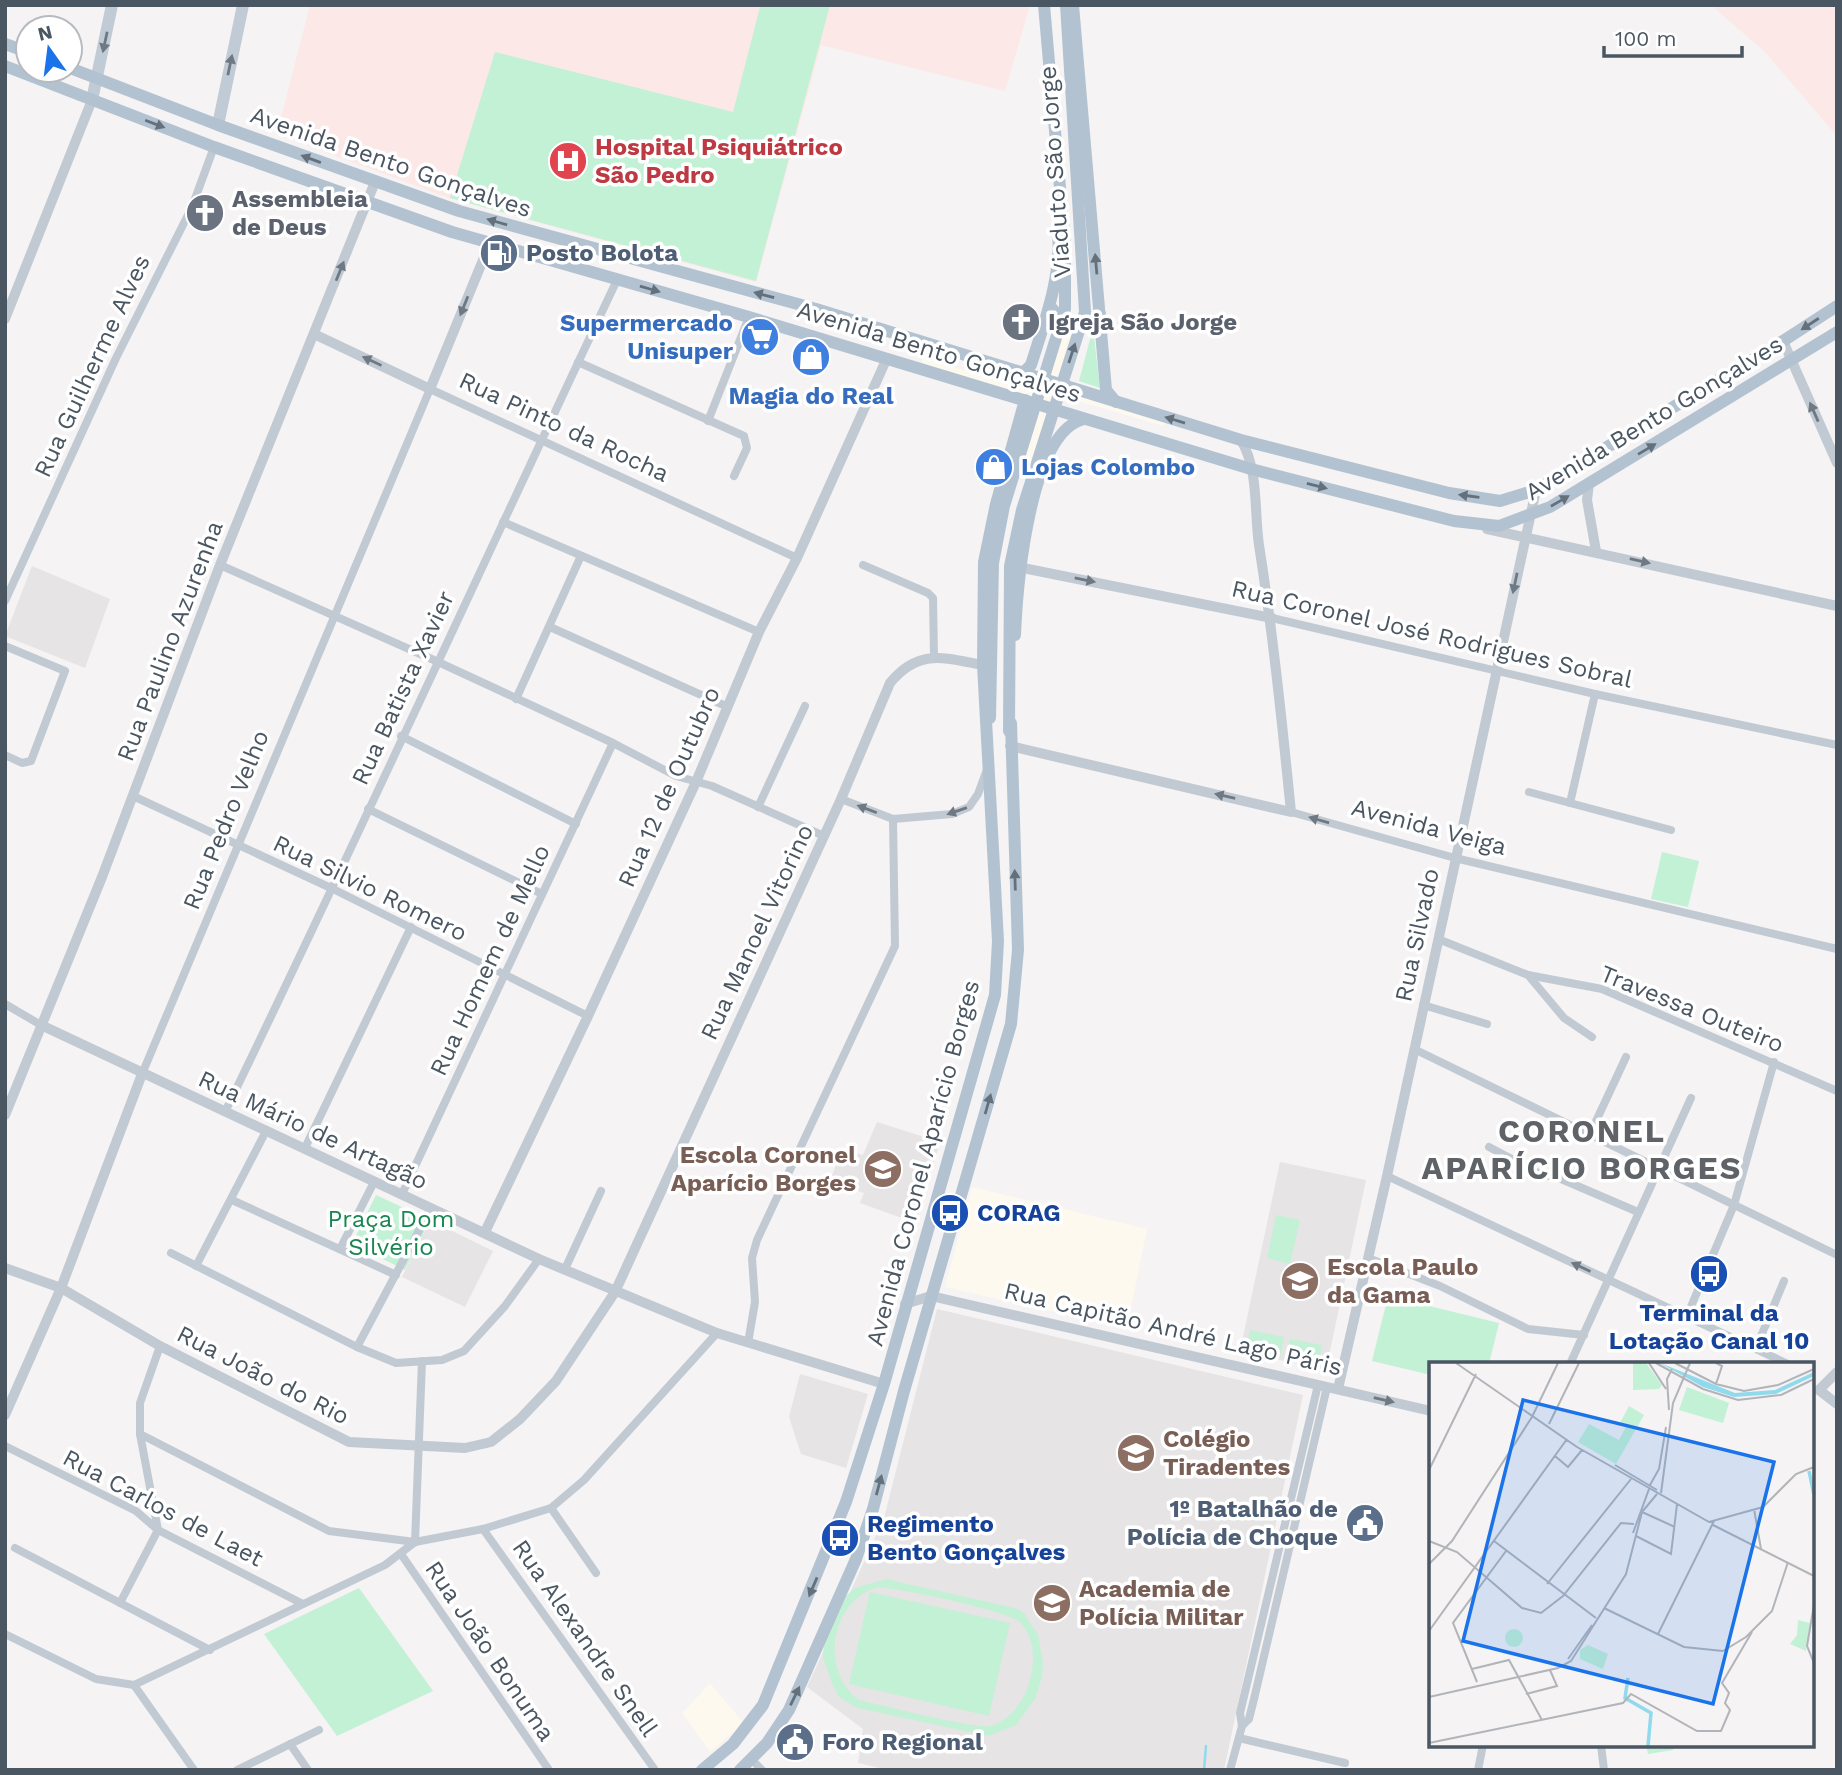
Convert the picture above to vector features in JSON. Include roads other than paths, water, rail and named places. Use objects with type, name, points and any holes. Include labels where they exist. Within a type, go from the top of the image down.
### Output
[{"type":"main road","points":[[92,100],[112,5]]},
{"type":"main road","points":[[218,125],[243,5]]},
{"type":"main road","points":[[1024,372],[1031,365],[1050,306],[1059,245],[1038,5]]},
{"type":"main road","name":"Viaduto São Jorge","points":[[989,735],[993,563],[1004,506],[1065,309],[1065,245],[1044,5]]},
{"type":"main road","name":"Viaduto São Jorge","points":[[1010,746],[1010,566],[1022,510],[1085,312],[1066,5]]},
{"type":"main road","points":[[1073,5],[1106,390],[1116,402]]},
{"type":"main road","name":"Avenida Bento Gonçalves","points":[[5,66],[214,147],[490,243],[750,317],[1251,468],[1454,521],[1499,526],[1530,517],[1589,484],[1837,332]]},
{"type":"main road","name":"Avenida Bento Gonçalves","points":[[84,74],[459,211],[816,309],[1241,440],[1448,494],[1500,501],[1536,490],[1837,306]]},
{"type":"main road","points":[[1050,306],[1063,320],[1079,324],[1100,314]]},
{"type":"main road","name":"Avenida Coronel Aparício Borges","points":[[702,1770],[733,1744],[763,1705],[846,1502],[884,1384],[995,995],[998,941],[989,735],[983,665],[985,562],[1007,461],[1026,400]]},
{"type":"main road","name":"Avenida Coronel Aparício Borges","points":[[740,1770],[752,1760],[789,1710],[856,1559],[873,1509],[1011,1024],[1017,989],[1018,950],[1010,746],[1018,567],[1029,510],[1043,472],[1062,433],[1072,422],[1087,418]]},
{"type":"main road","points":[[1007,461],[1031,458],[1043,472]]},
{"type":"street","points":[[5,319],[92,100]]},
{"type":"street","name":"Rua Guilherme Alves","points":[[5,601],[116,358],[192,207],[214,147]]},
{"type":"street","name":"Rua Paulino Azurenha","points":[[5,1115],[133,796],[220,565],[375,182]]},
{"type":"street","name":"Rua Pedro Velho","points":[[5,1415],[61,1288],[142,1074],[490,243]]},
{"type":"street","name":"Rua Batista Xavier","points":[[225,1112],[333,889],[436,661],[617,280]]},
{"type":"street","points":[[708,421],[750,317]]},
{"type":"street","name":"Rua Pinto da Rocha","points":[[314,334],[797,558]]},
{"type":"street","points":[[1783,341],[1837,463]]},
{"type":"street","name":"Rua 12 de Outubro","points":[[485,1232],[589,1016],[696,782],[760,632],[797,558],[887,358]]},
{"type":"street","points":[[578,362],[744,436],[747,442],[734,476]]},
{"type":"street","points":[[1241,440],[1250,456],[1272,618],[1291,812]]},
{"type":"street","points":[[1589,484],[1587,500],[1596,551]]},
{"type":"street","name":"Rua Silvado","points":[[1230,1770],[1242,1726],[1240,1713],[1249,1698],[1256,1673],[1293,1516],[1299,1489],[1300,1461],[1307,1436],[1328,1387],[1368,1258],[1536,490]]},
{"type":"street","points":[[1454,521],[1837,606]]},
{"type":"street","points":[[503,522],[580,558],[760,632]]},
{"type":"street","points":[[516,699],[580,558]]},
{"type":"street","points":[[220,565],[436,661],[613,743],[676,776],[824,836]]},
{"type":"street","points":[[863,565],[928,593],[933,598],[934,656],[983,665]]},
{"type":"street","name":"Rua Coronel José Rodrigues Sobral","points":[[1018,567],[1272,618],[1595,694],[1837,745]]},
{"type":"street","points":[[550,627],[728,707]]},
{"type":"street","points":[[5,646],[65,671],[31,761],[22,763],[5,755]]},
{"type":"street","name":"Rua Manoel Vitorino","points":[[615,1292],[841,799],[890,684],[900,671],[934,656]]},
{"type":"street","points":[[1570,803],[1595,694]]},
{"type":"street","points":[[758,807],[805,706]]},
{"type":"street","points":[[401,737],[576,824]]},
{"type":"street","name":"Rua Homem de Mello","points":[[402,1194],[613,743]]},
{"type":"street","name":"Avenida Veiga","points":[[1010,746],[1291,812],[1455,858],[1837,949]]},
{"type":"street","points":[[841,799],[893,819],[952,814],[969,807],[978,794],[990,760]]},
{"type":"street","points":[[1529,792],[1671,830]]},
{"type":"street","name":"Rua Silvio Romero","points":[[133,796],[333,889],[589,1016]]},
{"type":"street","points":[[368,809],[542,894]]},
{"type":"street","points":[[748,1343],[755,1302],[752,1258],[757,1241],[895,946],[893,819]]},
{"type":"street","points":[[305,1148],[411,927]]},
{"type":"street","name":"Travessa Outeiro","points":[[1438,939],[1528,975],[1602,989],[1837,1091]]},
{"type":"street","points":[[1528,975],[1564,1018],[1592,1037]]},
{"type":"street","name":"Rua Mário de Artagão","points":[[5,1004],[41,1025],[265,1133],[305,1148],[615,1292],[717,1333],[884,1384]]},
{"type":"street","points":[[1423,1005],[1487,1024]]},
{"type":"street","points":[[1414,1049],[1837,1255]]},
{"type":"street","points":[[1590,1134],[1626,1057]]},
{"type":"street","points":[[1687,1316],[1734,1205],[1774,1062]]},
{"type":"street","points":[[1571,1362],[1690,1098]]},
{"type":"street","points":[[197,1266],[265,1133]]},
{"type":"street","points":[[1489,1147],[1544,1175],[1554,1175],[1638,1212]]},
{"type":"street","points":[[1387,1176],[1609,1281],[1756,1346],[1784,1362]]},
{"type":"street","points":[[340,1249],[374,1182]]},
{"type":"street","points":[[565,1269],[601,1191]]},
{"type":"street","points":[[232,1200],[396,1275]]},
{"type":"street","points":[[357,1347],[431,1208]]},
{"type":"street","points":[[171,1253],[357,1347],[396,1363],[442,1360],[464,1351],[505,1306],[539,1259]]},
{"type":"street","points":[[1368,1258],[1440,1286],[1528,1329],[1584,1335]]},
{"type":"street","name":"Rua João do Rio","points":[[5,1268],[61,1288],[160,1346],[349,1442],[465,1448],[491,1442],[556,1381],[615,1292]]},
{"type":"street","points":[[1756,1346],[1784,1280]]},
{"type":"street","name":"Rua Capitão André Lago Páris","points":[[905,1304],[932,1296],[1429,1411]]},
{"type":"street","points":[[140,1434],[329,1531],[415,1542],[483,1528],[551,1508],[584,1480],[717,1333]]},
{"type":"street","points":[[120,1603],[158,1530],[140,1434],[140,1403],[160,1346]]},
{"type":"street","points":[[5,1634],[96,1679],[134,1685],[385,1565],[415,1542],[422,1361]]},
{"type":"street","points":[[1837,1372],[1814,1388],[1837,1404]]},
{"type":"street","name":"Rua Silvado","points":[[1299,1489],[1311,1463],[1317,1437],[1318,1408]]},
{"type":"street","points":[[1307,1436],[1317,1437]]},
{"type":"street","name":"Rua Carlos de Laet","points":[[5,1446],[136,1511],[158,1530],[301,1604]]},
{"type":"street","points":[[1300,1461],[1311,1463]]},
{"type":"street","points":[[551,1508],[596,1573]]},
{"type":"street","name":"Rua Alexandre Snell","points":[[483,1528],[655,1770]]},
{"type":"street","points":[[15,1548],[210,1650]]},
{"type":"street","name":"Rua João Bonuma","points":[[401,1554],[549,1770]]},
{"type":"street","points":[[134,1685],[194,1770]]},
{"type":"street","points":[[237,1770],[319,1730]]},
{"type":"street","points":[[1239,1738],[1345,1763]]},
{"type":"street","points":[[290,1744],[308,1770]]},
{"type":"street","points":[[1478,1770],[1483,1747]]},
{"type":"street","points":[[1601,1747],[1604,1770]]},
{"type":"street","points":[[752,1760],[762,1770]]},
{"type":"waterway","points":[[1204,1770],[1206,1746]]},
{"type":"place","name":"Hospital Psiquiátrico São Pedro","points":[[568,161]]},
{"type":"place","name":"Assembleia de Deus","points":[[205,213]]},
{"type":"place","name":"Posto Bolota","points":[[499,253]]},
{"type":"place","name":"Igreja São Jorge","points":[[1021,322]]},
{"type":"place","name":"Supermercado Unisuper","points":[[760,337]]},
{"type":"place","name":"Magia do Real","points":[[811,357]]},
{"type":"place","name":"Lojas Colombo","points":[[994,467]]},
{"type":"place","name":"Escola Coronel Aparício Borges","points":[[883,1169]]},
{"type":"place","name":"CORAG","points":[[950,1213]]},
{"type":"place","name":"Terminal da Lotação Canal 10","points":[[1709,1274]]},
{"type":"place","name":"Escola Paulo da Gama","points":[[1300,1281]]},
{"type":"place","name":"Colégio Tiradentes","points":[[1136,1453]]},
{"type":"place","name":"1º Batalhão de Polícia de Choque","points":[[1365,1523]]},
{"type":"place","name":"Regimento Bento Gonçalves","points":[[840,1538]]},
{"type":"place","name":"Academia de Polícia Militar","points":[[1052,1603]]},
{"type":"place","name":"Foro Regional","points":[[795,1742]]},
{"type":"district","name":"CORONEL APARÍCIO BORGES","points":[[1582,1150]]},
{"type":"park label","name":"Praça Dom Silvério","points":[[391,1233]]}]
